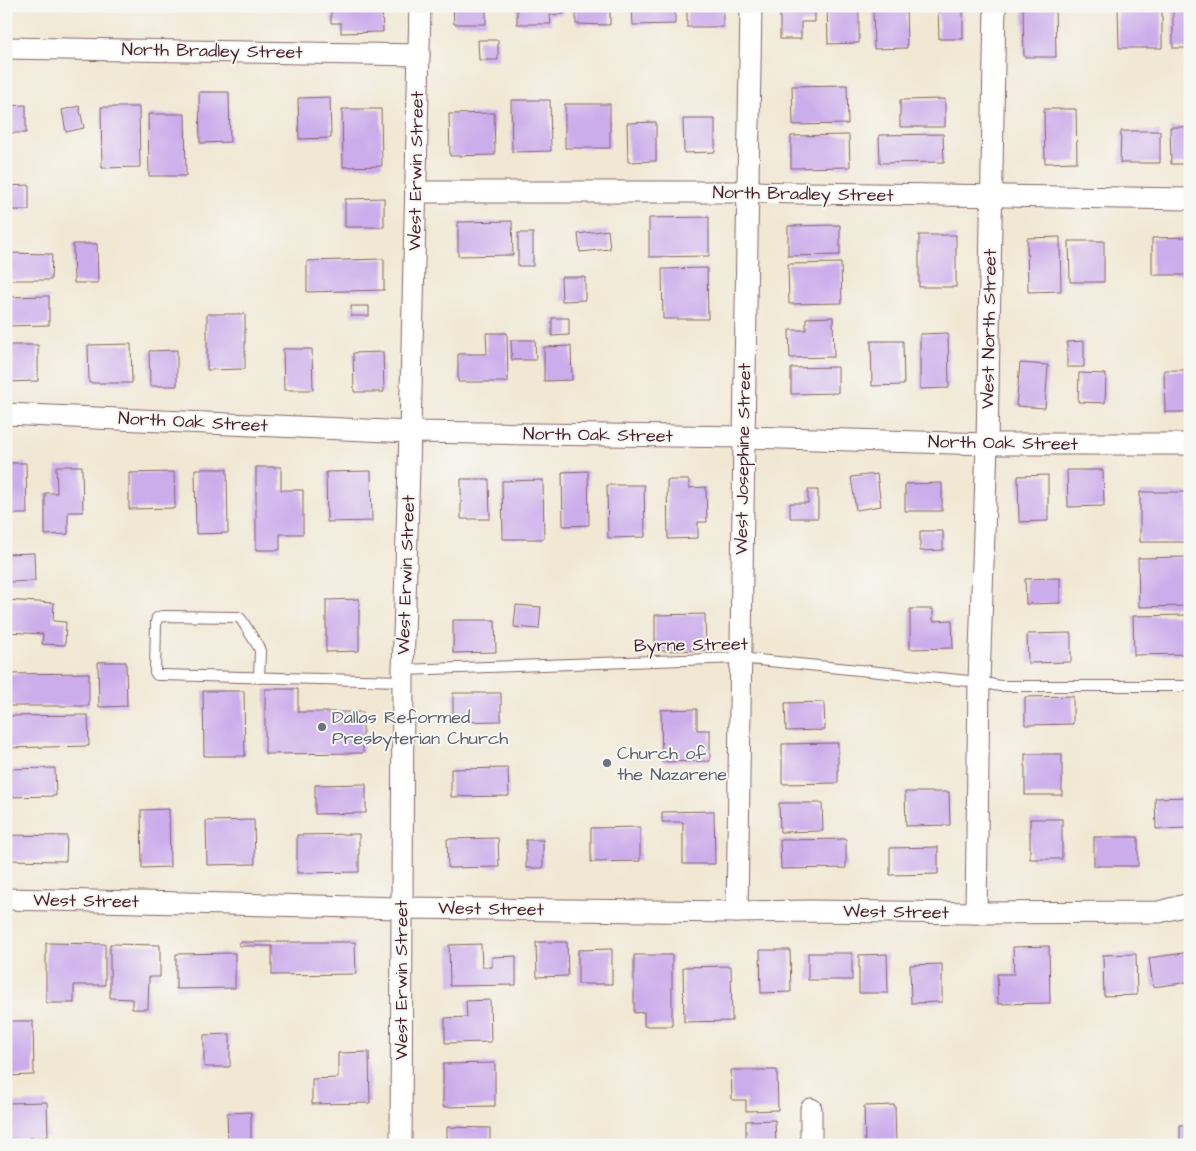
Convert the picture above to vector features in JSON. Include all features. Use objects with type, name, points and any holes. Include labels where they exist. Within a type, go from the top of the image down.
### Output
[{"type":"street","name":"West Erwin Street","points":[[401,1145],[403,676],[420,6]]},
{"type":"street","name":"West Josephine Street","points":[[737,912],[739,658],[751,6]]},
{"type":"street","name":"West North Street","points":[[979,682],[987,444],[994,6]]},
{"type":"street","name":"North Bradley Street","points":[[6,48],[419,54]]},
{"type":"street","name":"North Bradley Street","points":[[416,192],[748,192],[1190,199]]},
{"type":"street","name":"North Oak Street","points":[[6,414],[410,432],[744,437],[987,444],[1190,444]]},
{"type":"street","points":[[976,913],[979,682]]},
{"type":"street","name":"West Street","points":[[6,899],[401,908],[737,912],[1159,912],[1190,904]]},
{"type":"street","points":[[811,1145],[812,1110]]},
{"type":"lane","name":"Byrne Street","points":[[259,678],[260,651],[242,619],[238,617],[162,616],[158,618],[156,622],[155,672],[157,675],[259,678],[403,676],[739,658],[979,682]]},
{"type":"lane","points":[[979,682],[1000,686],[1190,686]]},
{"type":"building","points":[[331,6],[382,6],[383,32],[341,33],[341,23],[331,23]]},
{"type":"building","points":[[453,6],[486,6],[486,24],[454,24]]},
{"type":"building","points":[[517,6],[564,6],[564,14],[550,15],[551,24],[517,24]]},
{"type":"building","points":[[576,6],[610,6],[610,25],[576,24]]},
{"type":"building","points":[[632,6],[675,6],[675,24],[633,25]]},
{"type":"building","points":[[687,6],[723,6],[723,27],[687,27]]},
{"type":"building","points":[[780,6],[815,6],[815,22],[801,22],[801,39],[780,39]]},
{"type":"building","points":[[827,6],[859,6],[859,43],[828,44]]},
{"type":"building","points":[[873,6],[906,6],[907,48],[874,49]]},
{"type":"building","points":[[938,6],[963,6],[963,39],[939,39]]},
{"type":"building","points":[[1023,6],[1055,6],[1056,57],[1024,57]]},
{"type":"building","points":[[1118,6],[1162,6],[1162,48],[1119,48]]},
{"type":"building","points":[[1173,6],[1190,6],[1190,48],[1173,48]]},
{"type":"building","points":[[478,40],[498,40],[498,60],[479,60]]},
{"type":"building","points":[[847,85],[848,124],[793,125],[792,86]]},
{"type":"building","points":[[199,92],[229,92],[230,142],[200,143]]},
{"type":"building","points":[[330,97],[331,138],[299,139],[298,98]]},
{"type":"building","points":[[945,99],[945,127],[900,127],[900,100]]},
{"type":"building","points":[[511,100],[550,100],[551,151],[512,152]]},
{"type":"building","points":[[565,104],[610,104],[610,148],[565,148]]},
{"type":"building","points":[[26,105],[26,133],[6,133],[6,106]]},
{"type":"building","points":[[79,106],[84,128],[66,132],[62,110]]},
{"type":"building","points":[[101,107],[139,107],[140,167],[102,168]]},
{"type":"building","points":[[342,109],[381,109],[382,166],[343,167]]},
{"type":"building","points":[[1044,109],[1076,109],[1077,162],[1045,163]]},
{"type":"building","points":[[494,113],[495,155],[450,156],[449,114]]},
{"type":"building","points":[[148,114],[185,114],[186,176],[149,176]]},
{"type":"building","points":[[683,119],[715,119],[715,152],[684,153]]},
{"type":"building","points":[[656,122],[656,161],[628,162],[627,123]]},
{"type":"building","points":[[1170,127],[1190,127],[1190,164],[1171,164]]},
{"type":"building","points":[[1121,131],[1160,131],[1160,163],[1120,163]]},
{"type":"building","points":[[943,134],[944,162],[880,163],[879,135]]},
{"type":"building","points":[[849,135],[850,167],[791,168],[791,136]]},
{"type":"building","points":[[29,185],[29,210],[6,210],[6,186]]},
{"type":"building","points":[[384,198],[384,227],[345,227],[345,199]]},
{"type":"building","points":[[709,217],[709,256],[649,257],[649,218]]},
{"type":"building","points":[[512,221],[513,255],[458,256],[458,222]]},
{"type":"building","points":[[840,225],[840,255],[788,256],[788,226]]},
{"type":"building","points":[[608,230],[610,249],[580,252],[578,234]]},
{"type":"building","points":[[518,233],[533,233],[533,266],[518,266]]},
{"type":"building","points":[[919,235],[956,235],[956,287],[919,287]]},
{"type":"building","points":[[1060,237],[1061,291],[1028,292],[1027,238]]},
{"type":"building","points":[[1190,237],[1190,275],[1152,275],[1152,238]]},
{"type":"building","points":[[1069,241],[1104,241],[1104,282],[1070,282]]},
{"type":"building","points":[[73,244],[97,244],[98,283],[74,283]]},
{"type":"building","points":[[6,253],[52,254],[51,280],[6,280]]},
{"type":"building","points":[[384,259],[384,290],[307,292],[307,261]]},
{"type":"building","points":[[841,263],[842,303],[789,304],[788,264]]},
{"type":"building","points":[[707,268],[708,319],[663,319],[662,269]]},
{"type":"building","points":[[561,277],[585,277],[585,300],[562,301]]},
{"type":"building","points":[[49,296],[49,325],[6,326],[6,297]]},
{"type":"building","points":[[351,306],[369,306],[369,316],[351,316]]},
{"type":"building","points":[[207,314],[245,314],[245,369],[207,370]]},
{"type":"building","points":[[833,317],[834,357],[790,358],[789,330],[806,330],[806,318]]},
{"type":"building","points":[[552,318],[569,318],[569,335],[552,336]]},
{"type":"building","points":[[486,333],[507,333],[508,382],[458,382],[458,354],[487,354]]},
{"type":"building","points":[[948,333],[949,388],[920,389],[920,334]]},
{"type":"building","points":[[511,340],[535,340],[536,360],[512,360]]},
{"type":"building","points":[[871,341],[903,341],[904,385],[872,386]]},
{"type":"building","points":[[1084,341],[1084,367],[1067,367],[1067,342]]},
{"type":"building","points":[[131,344],[132,383],[89,383],[88,345]]},
{"type":"building","points":[[6,345],[38,345],[38,381],[6,382]]},
{"type":"building","points":[[571,346],[572,380],[544,381],[544,347]]},
{"type":"building","points":[[283,349],[312,349],[313,390],[284,390]]},
{"type":"building","points":[[177,350],[177,386],[150,386],[149,351]]},
{"type":"building","points":[[383,352],[384,392],[354,392],[353,353]]},
{"type":"building","points":[[1020,363],[1048,365],[1045,408],[1016,406]]},
{"type":"building","points":[[838,367],[838,393],[791,394],[791,368]]},
{"type":"building","points":[[1164,370],[1190,370],[1190,412],[1165,412]]},
{"type":"building","points":[[1079,373],[1106,374],[1105,403],[1078,402]]},
{"type":"building","points":[[6,463],[26,463],[27,514],[6,514]]},
{"type":"building","points":[[56,466],[82,466],[83,512],[68,512],[68,534],[45,535],[45,493],[57,493]]},
{"type":"building","points":[[256,467],[281,467],[281,490],[303,490],[303,534],[280,534],[280,550],[256,550]]},
{"type":"building","points":[[195,469],[227,469],[228,533],[196,534]]},
{"type":"building","points":[[1067,470],[1103,470],[1104,506],[1068,507]]},
{"type":"building","points":[[371,471],[372,521],[327,522],[326,472]]},
{"type":"building","points":[[588,471],[589,525],[563,526],[562,472]]},
{"type":"building","points":[[174,472],[175,508],[129,509],[129,473]]},
{"type":"building","points":[[877,474],[881,506],[856,510],[851,477]]},
{"type":"building","points":[[1048,475],[1048,521],[1019,522],[1018,476]]},
{"type":"building","points":[[461,479],[489,479],[490,519],[461,519]]},
{"type":"building","points":[[543,480],[544,539],[503,539],[502,481]]},
{"type":"building","points":[[667,480],[689,480],[689,488],[706,487],[707,522],[698,522],[698,538],[668,539]]},
{"type":"building","points":[[942,483],[942,511],[905,511],[905,484]]},
{"type":"building","points":[[607,485],[644,485],[645,537],[608,538]]},
{"type":"building","points":[[808,490],[818,490],[818,518],[790,518],[790,503],[808,503]]},
{"type":"building","points":[[1140,492],[1188,492],[1188,542],[1140,542]]},
{"type":"building","points":[[920,531],[943,531],[943,550],[920,551]]},
{"type":"building","points":[[34,553],[35,581],[6,582],[6,554]]},
{"type":"building","points":[[1186,557],[1187,606],[1139,607],[1138,558]]},
{"type":"building","points":[[1060,578],[1060,603],[1026,604],[1025,579]]},
{"type":"building","points":[[359,599],[359,651],[326,652],[326,600]]},
{"type":"building","points":[[6,600],[54,603],[53,621],[66,622],[65,645],[42,644],[43,634],[6,632]]},
{"type":"building","points":[[516,605],[541,607],[539,629],[514,627]]},
{"type":"building","points":[[910,609],[933,609],[933,621],[952,620],[953,648],[910,649]]},
{"type":"building","points":[[705,614],[706,650],[655,651],[655,615]]},
{"type":"building","points":[[1187,615],[1188,654],[1134,655],[1133,616]]},
{"type":"building","points":[[453,620],[495,620],[496,652],[453,653]]},
{"type":"building","points":[[1071,633],[1071,662],[1028,663],[1027,634]]},
{"type":"building","points":[[98,662],[126,662],[127,706],[99,707]]},
{"type":"building","points":[[89,673],[89,706],[6,706],[6,674]]},
{"type":"building","points":[[265,689],[298,689],[298,712],[363,712],[363,753],[265,754]]},
{"type":"building","points":[[203,691],[244,691],[245,756],[204,756]]},
{"type":"building","points":[[453,693],[501,693],[501,721],[453,722]]},
{"type":"building","points":[[1073,696],[1073,724],[1025,725],[1025,697]]},
{"type":"building","points":[[824,702],[825,730],[786,731],[785,703]]},
{"type":"building","points":[[697,709],[697,730],[710,730],[710,761],[662,762],[661,710]]},
{"type":"building","points":[[88,715],[89,746],[7,748],[7,716]]},
{"type":"building","points":[[838,743],[838,783],[782,784],[782,744]]},
{"type":"building","points":[[1025,754],[1062,754],[1062,795],[1025,795]]},
{"type":"building","points":[[55,768],[56,796],[7,797],[6,769]]},
{"type":"building","points":[[508,768],[509,796],[451,797],[451,769]]},
{"type":"building","points":[[366,784],[366,813],[315,814],[315,785]]},
{"type":"building","points":[[905,792],[949,792],[950,825],[906,826]]},
{"type":"building","points":[[1190,797],[1190,828],[1156,829],[1155,798]]},
{"type":"building","points":[[779,803],[822,803],[823,831],[780,832]]},
{"type":"building","points":[[169,809],[170,867],[142,868],[141,810]]},
{"type":"building","points":[[714,811],[715,864],[683,864],[683,822],[662,822],[662,812]]},
{"type":"building","points":[[1030,819],[1062,819],[1062,859],[1030,859]]},
{"type":"building","points":[[254,820],[255,864],[207,865],[206,821]]},
{"type":"building","points":[[640,827],[640,861],[591,862],[591,828]]},
{"type":"building","points":[[359,834],[359,872],[297,873],[297,835]]},
{"type":"building","points":[[6,835],[67,836],[66,861],[6,860]]},
{"type":"building","points":[[1094,837],[1138,837],[1138,866],[1094,866]]},
{"type":"building","points":[[498,838],[499,867],[448,868],[447,839]]},
{"type":"building","points":[[846,839],[846,868],[781,869],[780,840]]},
{"type":"building","points":[[526,840],[543,840],[543,868],[526,868]]},
{"type":"building","points":[[938,847],[938,874],[890,875],[890,848]]},
{"type":"building","points":[[239,942],[355,942],[356,974],[272,975],[272,946],[239,946]]},
{"type":"building","points":[[536,942],[567,942],[568,976],[537,977]]},
{"type":"building","points":[[46,943],[105,944],[105,985],[74,985],[74,1003],[46,1003]]},
{"type":"building","points":[[110,944],[160,945],[160,977],[149,977],[148,1009],[132,1009],[132,999],[110,998]]},
{"type":"building","points":[[481,944],[482,967],[492,967],[492,957],[516,956],[516,985],[450,986],[449,945]]},
{"type":"building","points":[[1049,946],[1050,1003],[998,1004],[997,974],[1014,974],[1013,947]]},
{"type":"building","points":[[612,949],[612,984],[578,984],[578,950]]},
{"type":"building","points":[[760,950],[790,950],[791,992],[761,993]]},
{"type":"building","points":[[1190,952],[1190,982],[1153,987],[1149,958]]},
{"type":"building","points":[[235,953],[235,988],[176,989],[176,954]]},
{"type":"building","points":[[808,953],[852,953],[852,980],[808,980]]},
{"type":"building","points":[[887,954],[888,993],[859,993],[859,955]]},
{"type":"building","points":[[1136,954],[1137,995],[1104,996],[1103,955]]},
{"type":"building","points":[[634,955],[672,955],[672,1026],[644,1026],[644,1012],[634,1013]]},
{"type":"building","points":[[942,964],[942,1002],[911,1003],[910,965]]},
{"type":"building","points":[[731,966],[732,1021],[684,1022],[683,967]]},
{"type":"building","points":[[490,1000],[491,1042],[445,1043],[445,1018],[467,1017],[466,1001]]},
{"type":"building","points":[[6,1021],[33,1021],[34,1075],[6,1076]]},
{"type":"building","points":[[230,1034],[230,1067],[204,1067],[204,1035]]},
{"type":"building","points":[[369,1052],[370,1103],[312,1104],[312,1079],[338,1078],[338,1053]]},
{"type":"building","points":[[495,1063],[495,1106],[443,1107],[443,1064]]},
{"type":"building","points":[[731,1070],[777,1070],[778,1110],[746,1111],[746,1100],[732,1100]]},
{"type":"building","points":[[47,1102],[48,1137],[30,1138],[30,1145],[6,1145],[6,1103]]},
{"type":"building","points":[[895,1105],[896,1145],[865,1145],[864,1106]]},
{"type":"building","points":[[251,1112],[251,1145],[214,1145],[214,1143],[228,1143],[227,1113]]},
{"type":"building","points":[[775,1120],[776,1145],[746,1145],[746,1121]]},
{"type":"building","points":[[1180,1125],[1190,1125],[1190,1145],[1180,1145]]},
{"type":"building","points":[[447,1127],[490,1128],[490,1145],[447,1145]]},
{"type":"place","name":"Dallas Reformed Presbyterian Church","points":[[322,727]]},
{"type":"place","name":"Church of the Nazarene","points":[[607,763]]}]
